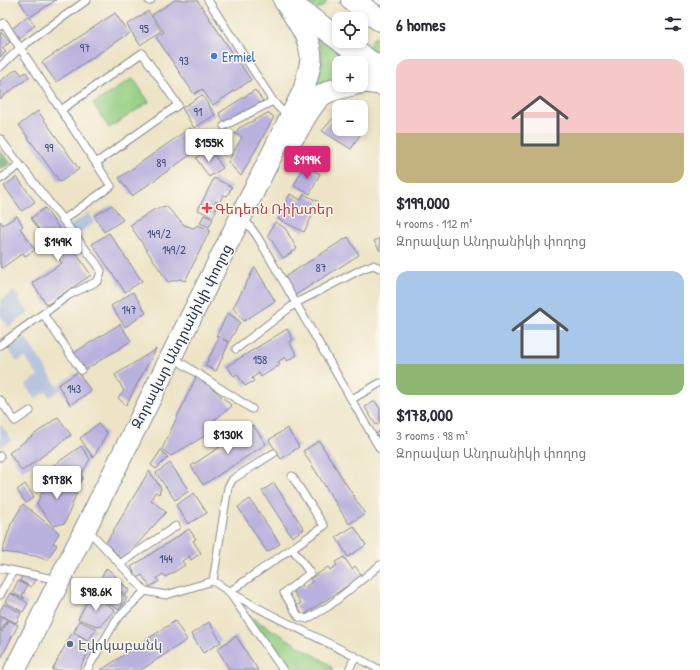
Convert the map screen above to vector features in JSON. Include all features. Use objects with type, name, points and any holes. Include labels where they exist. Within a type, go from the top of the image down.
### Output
[{"type":"highway","points":[[285,0],[332,34]]},
{"type":"highway","points":[[360,2],[380,20]]},
{"type":"highway","points":[[351,48],[380,69]]},
{"type":"main road","name":"Զորավար Անդրանիկի փողոց","points":[[23,670],[64,581],[92,534],[180,362],[304,90],[311,61],[310,51],[307,37],[285,0]]},
{"type":"main road","points":[[368,82],[380,84]]},
{"type":"main road","name":"Զորավար Անդրանիկի փողոց","points":[[16,670],[64,581],[244,221],[316,102],[322,95],[332,91]]},
{"type":"lane","points":[[0,67],[20,48],[87,0]]},
{"type":"lane","points":[[208,0],[273,101],[280,110],[291,117]]},
{"type":"lane","points":[[0,26],[4,23],[111,186],[63,220]]},
{"type":"lane","points":[[61,110],[142,53],[178,105],[96,163]]},
{"type":"lane","points":[[224,126],[273,101]]},
{"type":"lane","points":[[0,139],[101,271],[98,281],[69,295],[0,345]]},
{"type":"lane","points":[[0,179],[20,165]]},
{"type":"lane","points":[[244,221],[296,303],[380,449]]},
{"type":"lane","points":[[236,349],[296,303],[362,269],[373,265],[380,268]]},
{"type":"lane","points":[[43,314],[81,370]]},
{"type":"lane","points":[[180,362],[252,408]]},
{"type":"lane","points":[[352,399],[380,383]]},
{"type":"lane","points":[[0,400],[15,421],[30,411]]},
{"type":"lane","points":[[213,581],[228,486],[233,479],[274,453]]},
{"type":"lane","points":[[229,592],[324,526],[292,476]]},
{"type":"lane","points":[[120,564],[176,526]]},
{"type":"lane","points":[[92,534],[145,591],[166,595],[213,581]]},
{"type":"lane","points":[[292,548],[310,573],[284,593],[299,618],[307,619],[329,606],[380,565]]},
{"type":"lane","points":[[0,568],[64,581]]},
{"type":"lane","points":[[0,595],[14,571]]},
{"type":"lane","points":[[213,581],[229,592],[268,613],[380,670]]},
{"type":"lane","points":[[87,670],[116,620],[145,591]]},
{"type":"lane","points":[[229,592],[283,670]]},
{"type":"lane","points":[[348,670],[355,656]]},
{"type":"shaded area","points":[[89,213],[95,222],[71,239],[65,229]]},
{"type":"shaded area","points":[[14,291],[29,313],[9,327],[0,315],[0,301]]},
{"type":"shaded area","points":[[25,337],[60,390],[50,397],[46,391],[35,399],[25,385],[38,376],[25,357],[17,362],[8,349]]},
{"type":"shaded area","points":[[0,423],[12,440],[0,448]]},
{"type":"green space","points":[[305,0],[326,0],[326,2],[322,7],[317,9]]},
{"type":"green space","points":[[319,35],[332,45],[332,48],[336,48],[347,56],[332,56],[332,80],[309,91],[319,71],[321,59],[320,46],[317,38]]},
{"type":"green space","points":[[380,36],[380,55],[371,49],[370,43],[373,38]]},
{"type":"green space","points":[[133,78],[149,102],[109,128],[93,104]]},
{"type":"green space","points":[[0,151],[11,163],[0,169]]},
{"type":"green space","points":[[249,616],[329,664],[333,670],[287,670]]},
{"type":"building","points":[[19,0],[56,0],[30,17]]},
{"type":"building","name":"Ermiel","points":[[175,0],[197,0],[251,80],[213,105],[202,89],[194,94],[156,37],[164,32],[152,15]]},
{"type":"building","points":[[148,11],[161,31],[140,45],[127,25]]},
{"type":"building","points":[[115,13],[129,33],[56,82],[42,62]]},
{"type":"building","points":[[27,16],[35,25],[19,38],[12,29]]},
{"type":"building","points":[[2,32],[10,42],[2,48],[6,52],[0,57],[0,33]]},
{"type":"building","points":[[17,69],[22,75],[26,72],[29,77],[0,99],[0,81]]},
{"type":"building","points":[[255,90],[263,101],[225,123],[219,113]]},
{"type":"building","points":[[202,95],[215,115],[194,128],[182,108]]},
{"type":"building","points":[[38,111],[79,169],[60,182],[19,125]]},
{"type":"building","points":[[268,113],[274,117],[241,176],[228,162],[242,137],[235,134],[239,128]]},
{"type":"building","points":[[332,119],[332,136],[359,136],[351,149],[322,131]]},
{"type":"building","points":[[190,128],[203,146],[132,196],[119,178]]},
{"type":"building","points":[[209,148],[223,168],[209,177],[196,158]]},
{"type":"building","points":[[304,166],[320,174],[310,194],[294,186]]},
{"type":"building","points":[[17,177],[35,202],[22,211],[4,186]]},
{"type":"building","points":[[214,178],[232,187],[227,196],[223,195],[219,203],[216,201],[213,207],[217,209],[213,217],[198,210]]},
{"type":"building","points":[[290,194],[301,200],[304,194],[319,202],[304,232],[278,219]]},
{"type":"building","points":[[112,205],[123,220],[104,232],[94,216]]},
{"type":"building","points":[[166,206],[184,225],[193,228],[198,225],[210,230],[185,281],[180,279],[168,282],[130,225],[155,209]]},
{"type":"building","points":[[45,208],[91,275],[47,305],[32,283],[62,263],[31,218]]},
{"type":"building","points":[[204,215],[213,219],[209,227],[200,223]]},
{"type":"building","points":[[17,216],[23,226],[20,228],[35,250],[25,256],[23,253],[2,268],[0,265],[0,221],[3,225]]},
{"type":"building","points":[[275,222],[285,228],[297,249],[283,258],[268,235]]},
{"type":"building","points":[[109,233],[142,281],[125,292],[92,244]]},
{"type":"building","points":[[348,237],[359,255],[294,296],[283,278]]},
{"type":"building","points":[[380,238],[380,251],[374,241]]},
{"type":"building","points":[[255,267],[275,301],[244,321],[233,308]]},
{"type":"building","points":[[133,292],[146,313],[125,327],[111,306]]},
{"type":"building","points":[[228,313],[240,322],[229,342],[223,339],[229,343],[216,371],[205,366],[219,337],[216,336]]},
{"type":"building","points":[[120,324],[131,341],[83,371],[72,354]]},
{"type":"building","points":[[287,329],[293,340],[289,342],[297,355],[287,361],[285,357],[278,362],[280,365],[261,377],[259,373],[252,378],[254,381],[245,386],[237,374],[234,376],[227,366]]},
{"type":"building","points":[[156,349],[126,405],[118,398],[124,391],[115,375]]},
{"type":"building","points":[[78,372],[91,391],[70,405],[58,385]]},
{"type":"building","points":[[197,375],[232,406],[214,420],[218,428],[171,456],[162,449]]},
{"type":"building","points":[[375,401],[380,409],[380,423],[376,425],[365,407]]},
{"type":"building","points":[[58,417],[71,435],[22,471],[9,453]]},
{"type":"building","points":[[98,424],[107,433],[93,458],[80,438]]},
{"type":"building","points":[[253,425],[266,444],[203,485],[191,466]]},
{"type":"building","points":[[287,428],[299,447],[281,459],[269,440]]},
{"type":"building","points":[[380,431],[380,440],[376,434]]},
{"type":"building","points":[[319,441],[365,514],[349,524],[303,451]]},
{"type":"building","points":[[81,446],[90,459],[81,475],[74,472],[69,480],[47,470]]},
{"type":"building","points":[[161,450],[168,457],[156,469],[151,465]]},
{"type":"building","points":[[170,463],[189,491],[175,500],[156,473]]},
{"type":"building","points":[[149,471],[161,488],[159,494],[155,492],[151,500],[166,512],[123,560],[106,543]]},
{"type":"building","points":[[74,473],[83,477],[78,486],[70,482]]},
{"type":"building","points":[[49,475],[79,487],[65,523],[53,526],[37,504]]},
{"type":"building","points":[[274,483],[304,529],[292,537],[262,491]]},
{"type":"building","points":[[25,484],[34,497],[26,503],[17,490]]},
{"type":"building","points":[[194,493],[207,513],[188,524],[176,505]]},
{"type":"building","points":[[250,499],[280,544],[267,552],[238,507]]},
{"type":"building","points":[[23,504],[59,533],[53,543],[57,545],[47,560],[35,556],[2,552],[11,524]]},
{"type":"building","points":[[354,526],[366,545],[348,557],[336,537]]},
{"type":"building","points":[[189,529],[196,539],[193,541],[201,553],[191,560],[189,556],[182,561],[185,565],[166,577],[163,574],[157,578],[159,581],[150,587],[142,575],[138,578],[131,567]]},
{"type":"building","points":[[344,557],[352,569],[355,566],[362,576],[302,616],[296,606],[301,603],[293,591],[302,585],[304,588],[312,582],[310,579],[328,567],[330,570],[337,565],[335,562]]},
{"type":"building","points":[[107,568],[129,590],[126,595],[100,579]]},
{"type":"building","points":[[23,574],[35,580],[31,587],[20,581]]},
{"type":"building","points":[[99,580],[127,598],[119,610],[91,592]]},
{"type":"building","points":[[18,581],[27,586],[22,596],[25,598],[24,599],[12,593]]},
{"type":"building","points":[[10,593],[28,603],[23,612],[5,602]]},
{"type":"building","points":[[91,594],[115,610],[99,627],[78,619]]},
{"type":"building","points":[[4,604],[21,613],[16,623],[0,615],[0,610]]},
{"type":"building","points":[[0,616],[7,619],[0,632]]},
{"type":"building","points":[[8,620],[18,625],[0,660],[0,635]]},
{"type":"building","points":[[79,621],[97,629],[88,640],[74,632]]},
{"type":"building","points":[[175,621],[187,640],[141,670],[101,670]]},
{"type":"building","points":[[209,622],[221,642],[203,653],[191,634]]},
{"type":"building","points":[[72,633],[93,644],[79,670],[52,670]]},
{"type":"building","points":[[236,636],[258,670],[230,670],[217,649]]},
{"type":"place","name":"Ermiel","points":[[214,56]]},
{"type":"place","name":"Գեդեոն Ռիխտեր","points":[[207,208]]},
{"type":"place","name":"Էվոկաբանկ","points":[[70,644]]}]
